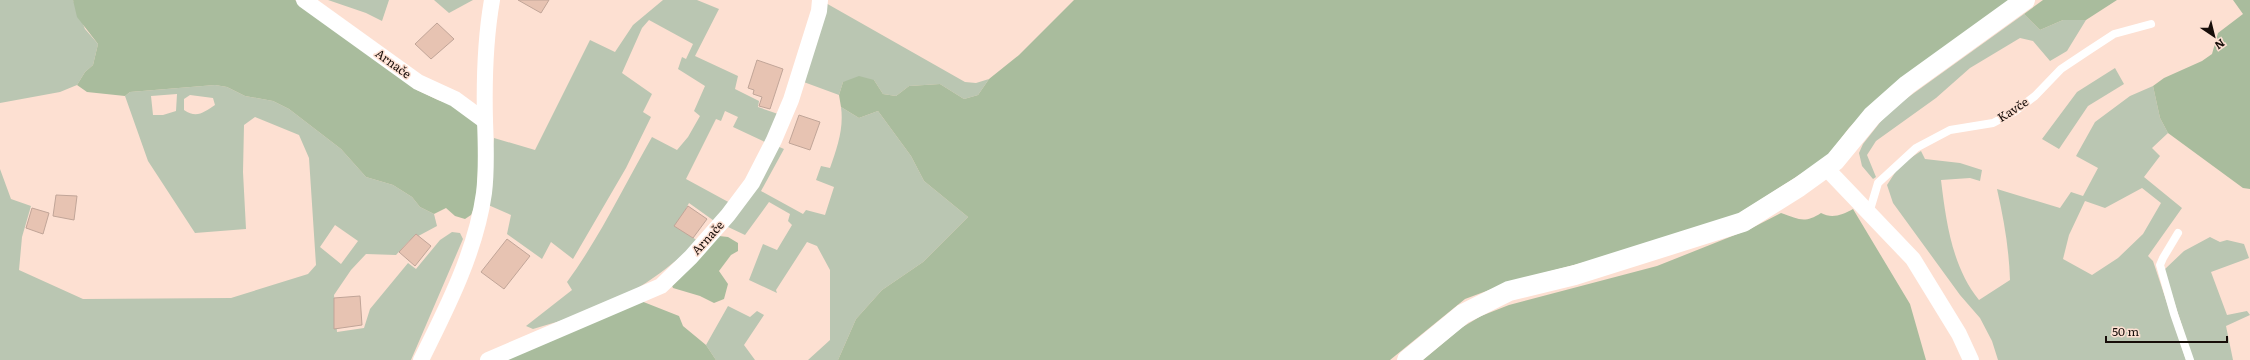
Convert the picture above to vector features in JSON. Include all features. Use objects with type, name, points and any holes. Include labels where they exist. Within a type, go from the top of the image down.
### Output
[{"type":"street","name":"Arnače","points":[[304,0],[418,82],[455,99],[485,121]]},
{"type":"street","points":[[421,360],[444,314],[471,246],[484,194],[487,142],[485,121],[487,33],[492,0]]},
{"type":"street","points":[[1407,360],[1463,314],[1508,291],[1575,275],[1743,222],[1835,161],[1872,116],[1907,85],[2025,0]]},
{"type":"street","name":"Arnače","points":[[488,360],[661,286],[691,257],[728,215],[752,183],[768,152],[791,100],[819,6]]},
{"type":"street","points":[[1826,168],[1913,259],[1959,334],[1972,360]]},
{"type":"lane","name":"Kavče","points":[[1869,213],[1878,183],[1916,148],[1950,130],[1993,123],[2014,112],[2035,96],[2061,69],[2114,34],[2151,24]]},
{"type":"lane","points":[[2178,233],[2162,258],[2160,265],[2174,314],[2190,360]]},
{"type":"green space","points":[[0,0],[73,0],[85,29],[98,44],[93,65],[85,72],[77,85],[60,92],[0,103]]},
{"type":"green space","points":[[73,0],[295,0],[324,23],[404,77],[417,90],[438,100],[456,106],[481,121],[476,204],[471,215],[465,219],[455,216],[446,208],[434,214],[420,207],[412,197],[393,185],[366,177],[341,149],[289,109],[273,101],[245,96],[227,87],[215,85],[130,92],[125,96],[87,92],[77,85],[85,72],[93,65],[98,44],[77,17]]},
{"type":"green space","points":[[328,0],[389,0],[382,21],[366,13]]},
{"type":"green space","points":[[434,0],[473,0],[449,13]]},
{"type":"green space","points":[[663,0],[697,0],[719,9],[695,56],[738,76],[735,89],[759,101],[758,107],[778,114],[767,143],[733,127],[738,117],[725,111],[721,121],[716,119],[686,179],[732,204],[717,223],[689,203],[677,226],[699,242],[667,268],[633,291],[609,303],[584,313],[533,329],[526,326],[572,290],[567,282],[601,229],[652,137],[677,150],[688,137],[700,116],[694,111],[705,86],[678,69],[682,57],[686,59],[693,44],[649,20],[642,28],[622,73],[652,94],[643,112],[651,117],[626,168],[573,259],[551,242],[542,259],[507,234],[511,215],[486,204],[494,138],[535,150],[590,40],[615,52],[633,25]]},
{"type":"green space","points":[[1074,0],[2012,0],[1865,112],[1849,128],[1826,158],[1738,214],[1597,259],[1516,280],[1465,299],[1390,360],[838,360],[856,319],[882,290],[923,262],[968,217],[924,181],[911,156],[878,111],[859,118],[841,107],[839,95],[843,82],[859,76],[874,80],[883,94],[896,96],[909,86],[940,84],[964,99],[978,95],[989,79],[1019,55]]},
{"type":"green space","points":[[2043,0],[2117,0],[2086,20],[2063,20],[2040,30],[2024,14]]},
{"type":"green space","points":[[2233,0],[2250,0],[2250,189],[2243,188],[2168,133],[2160,118],[2153,86],[2164,78],[2202,61],[2212,54],[2218,33],[2243,14]]},
{"type":"green space","points":[[824,2],[965,82],[976,83],[989,79],[978,95],[964,99],[940,84],[909,86],[896,96],[883,94],[874,80],[843,82],[839,95],[801,81]]},
{"type":"green space","points":[[2024,14],[2040,30],[2063,20],[2086,20],[2067,51],[2050,61],[2033,41],[2020,38],[1970,68],[1936,98],[1876,141],[1867,155],[1876,177],[1873,179],[1862,166],[1859,153],[1863,144],[1889,111]]},
{"type":"green space","points":[[2115,68],[2124,84],[2088,106],[2059,149],[2042,139],[2077,92]]},
{"type":"green space","points":[[215,85],[227,87],[245,96],[273,101],[289,109],[341,149],[366,177],[393,185],[412,197],[420,207],[434,214],[437,226],[409,241],[396,255],[366,254],[351,270],[334,295],[337,332],[364,328],[370,309],[408,263],[416,269],[440,240],[452,232],[460,233],[463,239],[411,360],[0,360],[0,169],[11,199],[31,206],[22,237],[19,270],[83,299],[231,298],[308,274],[316,265],[309,158],[299,135],[255,117],[244,125],[243,172],[246,229],[195,233],[148,161],[125,96],[130,92]],"holes":[[[177,94],[176,111],[163,115],[153,115],[151,96]],[[190,95],[213,98],[215,105],[200,114],[193,114],[184,110],[184,99]],[[335,225],[358,241],[341,264],[320,247]]]},
{"type":"green space","points":[[2153,86],[2160,118],[2168,133],[2152,148],[2160,156],[2144,177],[2182,208],[2148,256],[2153,261],[2186,360],[1998,360],[1992,341],[1980,318],[1960,295],[1893,203],[1887,185],[1900,165],[1921,151],[1925,159],[1960,163],[1982,170],[1980,181],[1970,178],[1941,180],[1948,227],[1956,258],[1962,273],[1979,300],[2010,280],[2006,234],[1997,189],[2060,208],[2071,192],[2083,196],[2098,168],[2076,156],[2095,122],[2130,96]],"holes":[[[2142,188],[2161,203],[2143,234],[2118,258],[2092,275],[2063,259],[2069,235],[2085,201],[2105,208]]]},
{"type":"green space","points":[[841,107],[859,118],[878,111],[911,156],[924,181],[968,217],[923,262],[882,290],[856,319],[838,360],[808,360],[830,340],[830,270],[817,246],[807,242],[776,290],[777,293],[749,280],[763,244],[777,250],[792,225],[788,221],[790,214],[769,202],[745,235],[726,226],[777,146],[784,149],[761,191],[803,214],[806,210],[825,215],[834,187],[816,180],[821,166],[830,168],[833,161],[841,131]]},
{"type":"green space","points":[[1853,209],[1910,304],[1926,360],[1423,360],[1461,328],[1481,316],[1509,305],[1657,266],[1750,229],[1781,213],[1797,219],[1806,219],[1821,213],[1829,216],[1837,216]]},
{"type":"green space","points":[[719,236],[728,237],[738,243],[738,251],[731,255],[719,271],[728,284],[724,299],[714,303],[700,296],[673,288],[670,281]]},
{"type":"green space","points":[[2210,237],[2220,242],[2227,240],[2244,244],[2249,258],[2211,272],[2227,315],[2247,311],[2250,315],[2226,326],[2233,360],[2193,360],[2164,270],[2184,251]]},
{"type":"green space","points":[[641,301],[679,316],[683,326],[706,345],[716,360],[500,360]]},
{"type":"green space","points":[[728,306],[750,317],[757,311],[764,315],[744,345],[755,360],[716,360],[706,345]]},
{"type":"building","points":[[518,0],[549,0],[541,13]]},
{"type":"building","points":[[437,23],[454,39],[431,59],[415,44]]},
{"type":"building","points":[[757,60],[783,69],[770,109],[759,106],[762,97],[753,94],[754,90],[748,88]]},
{"type":"building","points":[[799,115],[820,122],[810,150],[789,143]]},
{"type":"building","points":[[56,195],[77,196],[74,220],[53,216]]},
{"type":"building","points":[[688,206],[707,219],[693,238],[674,226]]},
{"type":"building","points":[[32,208],[49,213],[43,234],[26,228]]},
{"type":"building","points":[[416,234],[431,246],[415,266],[399,252]]},
{"type":"building","points":[[507,239],[530,256],[504,289],[481,272]]},
{"type":"building","points":[[360,296],[362,325],[334,329],[334,298]]}]
